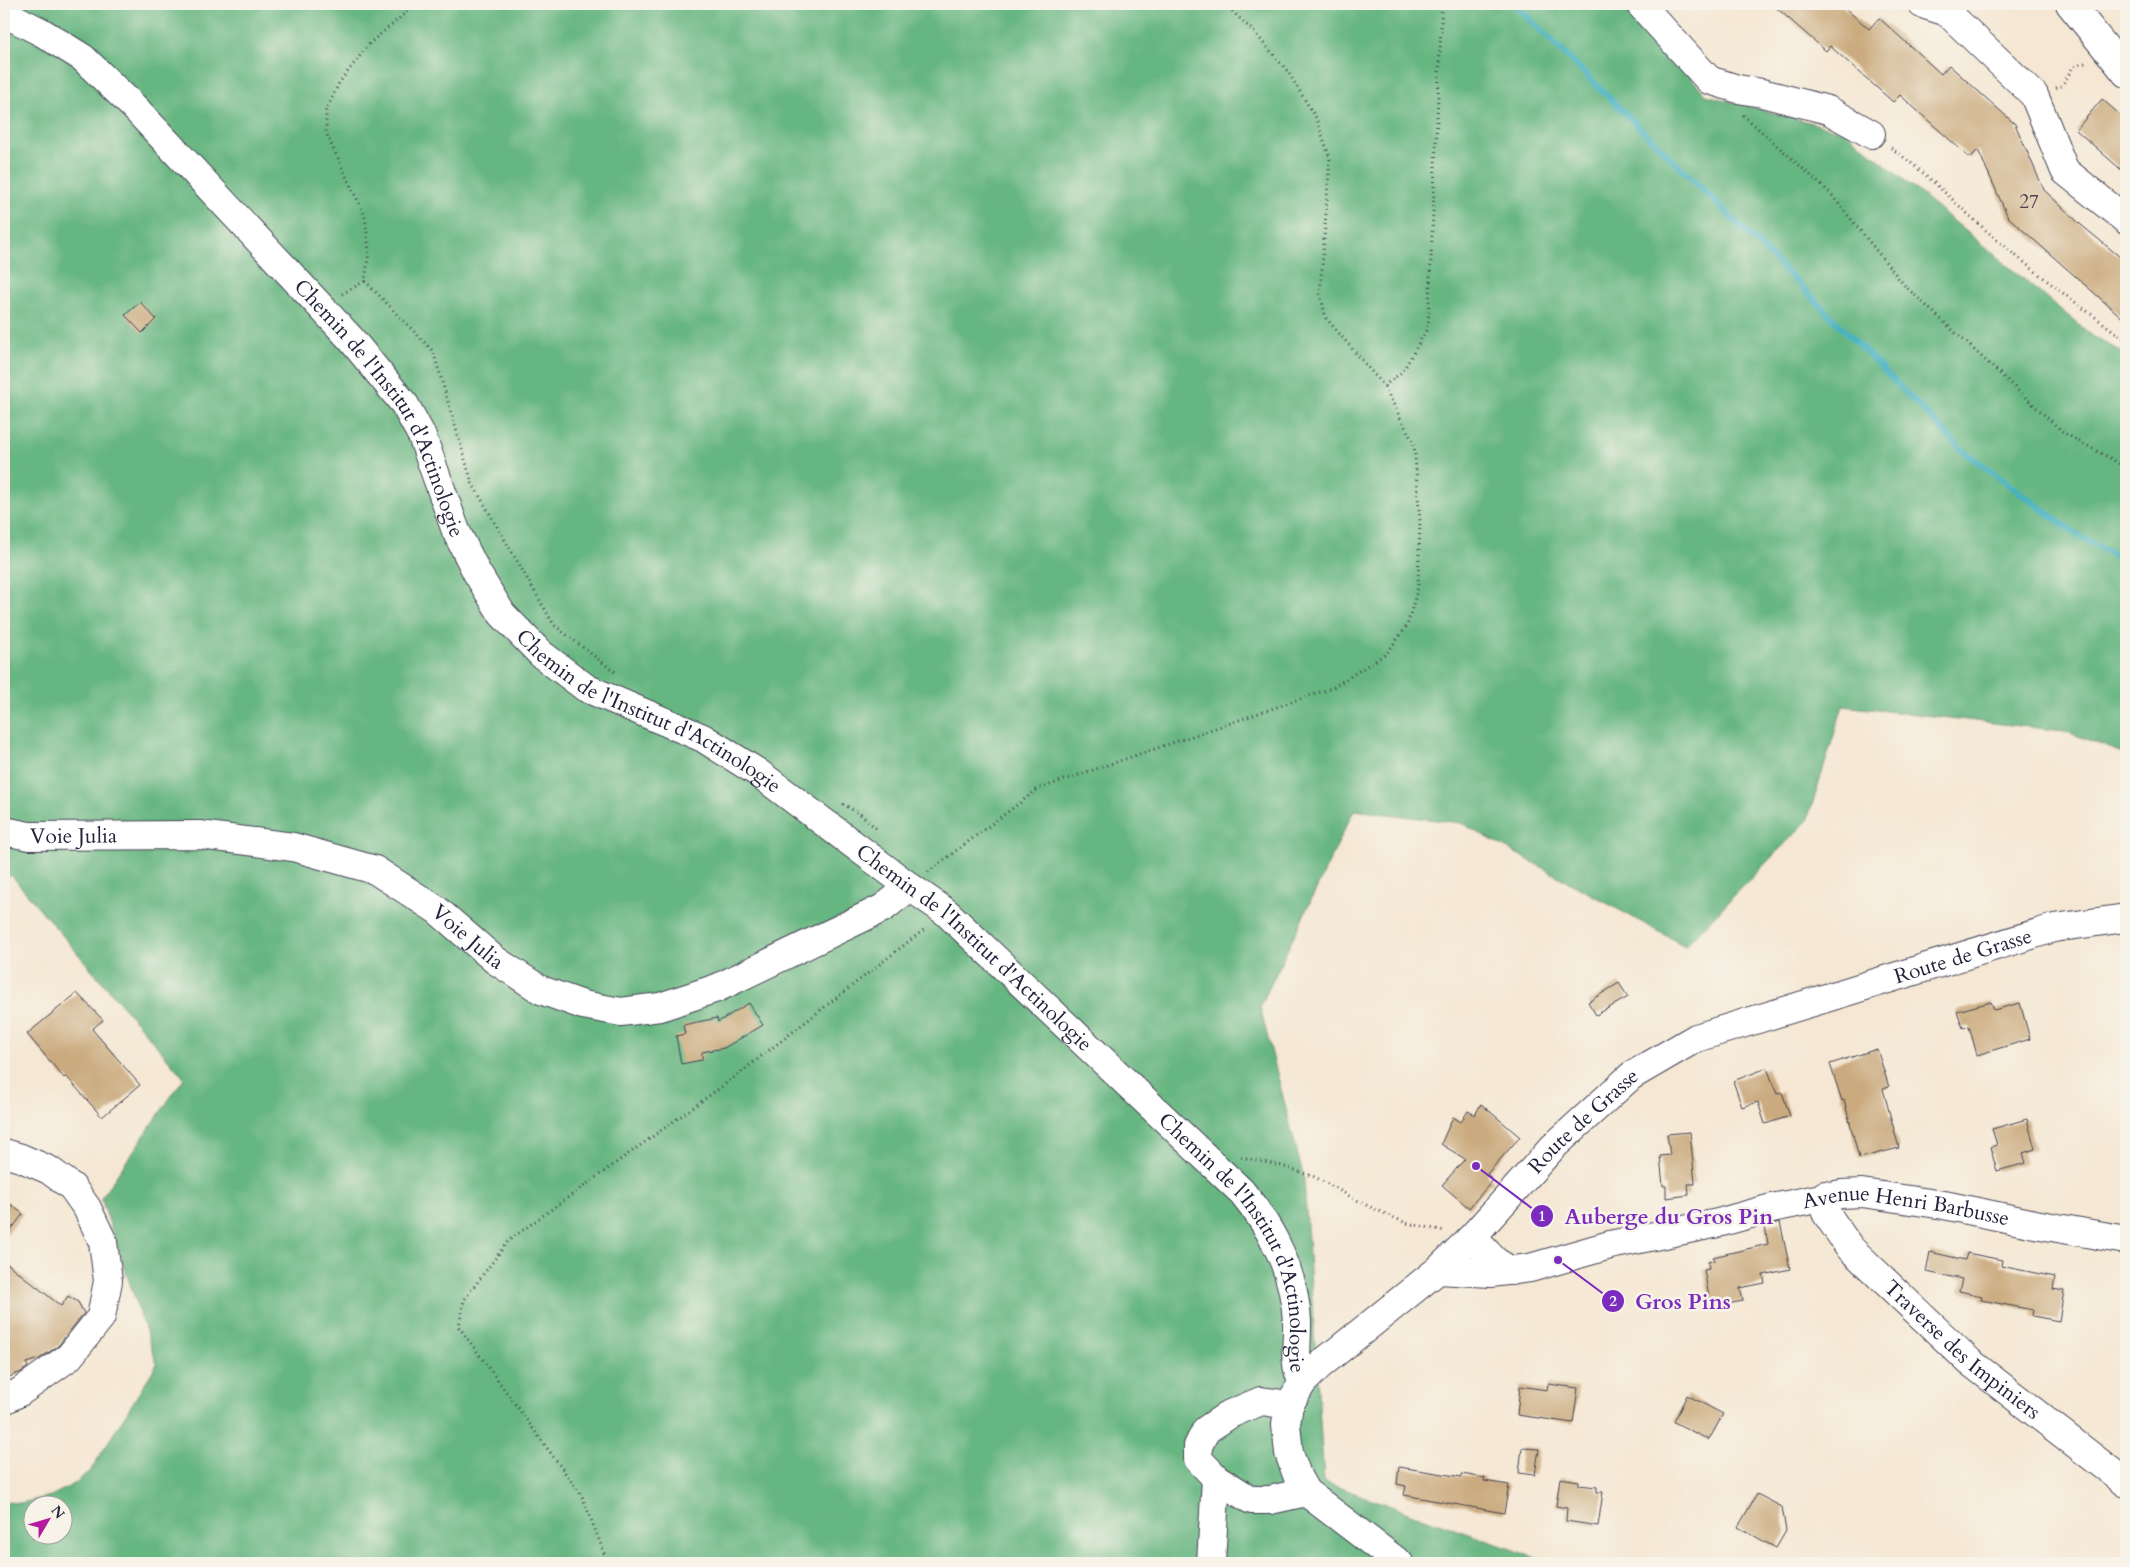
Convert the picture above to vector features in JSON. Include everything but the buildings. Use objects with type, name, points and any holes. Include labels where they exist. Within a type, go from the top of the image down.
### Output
[{"type":"street","points":[[1640,4],[1709,80],[1738,89],[1762,92],[1828,110],[1871,134]]},
{"type":"street","points":[[1922,4],[1946,12],[2034,95],[2065,170],[2126,220]]},
{"type":"street","points":[[2070,4],[2120,66]]},
{"type":"street","name":"Chemin de l'Institut d'Actinologie","points":[[4,13],[43,33],[83,58],[134,107],[352,339],[405,406],[422,436],[456,531],[477,573],[502,614],[541,654],[586,688],[703,738],[757,772],[946,912],[1242,1192],[1260,1215],[1276,1241],[1292,1283],[1297,1321],[1298,1369],[1303,1382]]},
{"type":"street","name":"Voie Julia","points":[[4,831],[29,836],[200,835],[293,846],[375,870],[437,910],[495,960],[541,990],[583,1005],[621,1012],[660,1007],[717,988],[883,908],[910,887]]},
{"type":"street","name":"Route de Grasse","points":[[1399,1563],[1306,1492],[1289,1452],[1286,1424],[1289,1405],[1303,1382],[1320,1365],[1438,1270],[1472,1237],[1553,1147],[1631,1076],[1696,1038],[2054,928],[2126,918]]},
{"type":"street","points":[[4,1154],[22,1158],[49,1170],[72,1187],[87,1208],[103,1242],[108,1281],[101,1317],[69,1357],[20,1392],[4,1400]]},
{"type":"street","name":"Avenue Henri Barbusse","points":[[1438,1270],[1491,1273],[1530,1268],[1610,1245],[1718,1223],[1825,1195],[1862,1193],[1982,1212],[2035,1224],[2126,1240]]},
{"type":"street","name":"Traverse des Impiniers","points":[[1825,1195],[1826,1213],[1850,1248],[1970,1362],[2126,1483]]},
{"type":"street","points":[[1472,1237],[1495,1261],[1511,1271]]},
{"type":"street","points":[[1289,1405],[1261,1401],[1230,1414],[1206,1430],[1198,1446],[1198,1458],[1216,1478],[1251,1500],[1270,1500],[1306,1492]]},
{"type":"street","points":[[1211,1563],[1216,1478]]},
{"type":"path","points":[[365,281],[369,252],[365,216],[326,133],[326,111],[339,83],[370,43],[416,4]]},
{"type":"path","points":[[523,4],[561,4]]},
{"type":"path","points":[[910,887],[1038,789],[1332,688],[1387,653],[1407,626],[1418,587],[1420,521],[1414,444],[1384,386],[1326,318],[1320,294],[1330,158],[1316,118],[1288,72],[1255,33],[1225,4]]},
{"type":"path","points":[[1384,386],[1403,371],[1428,327],[1442,4]]},
{"type":"path","points":[[2034,95],[2062,86],[2073,67],[2094,60],[2120,66]]},
{"type":"path","points":[[1739,111],[1830,193],[1906,286],[2064,433],[2126,467]]},
{"type":"path","points":[[1871,134],[1915,164],[1980,225],[2055,288],[2126,340]]},
{"type":"path","points":[[320,305],[365,281]]},
{"type":"path","points":[[365,281],[433,351],[472,483],[554,625],[615,673]]},
{"type":"path","points":[[835,799],[860,814],[882,834]]},
{"type":"path","points":[[608,1563],[582,1496],[459,1327],[464,1300],[509,1240],[732,1080],[946,912]]},
{"type":"path","points":[[1237,1157],[1282,1166],[1315,1176],[1364,1204],[1406,1223],[1472,1237]]},
{"type":"green space","points":[[4,4],[1628,4],[1706,95],[1846,132],[2095,338],[2126,354],[2126,754],[2064,731],[1843,706],[1807,821],[1685,946],[1461,823],[1354,810],[1260,1007],[1304,1179],[1324,1482],[1550,1563],[4,1563],[4,1502],[22,1503],[22,1544],[72,1544],[72,1494],[55,1494],[74,1484],[91,1470],[157,1364],[101,1198],[184,1078],[11,875],[4,879]]},
{"type":"waterway","points":[[1514,4],[1801,286],[1962,450],[2076,534],[2126,562]]},
{"type":"place","name":"Auberge du Gros Pin","points":[[1476,1166]]},
{"type":"place","name":"Gros Pins","points":[[1558,1260]]}]
